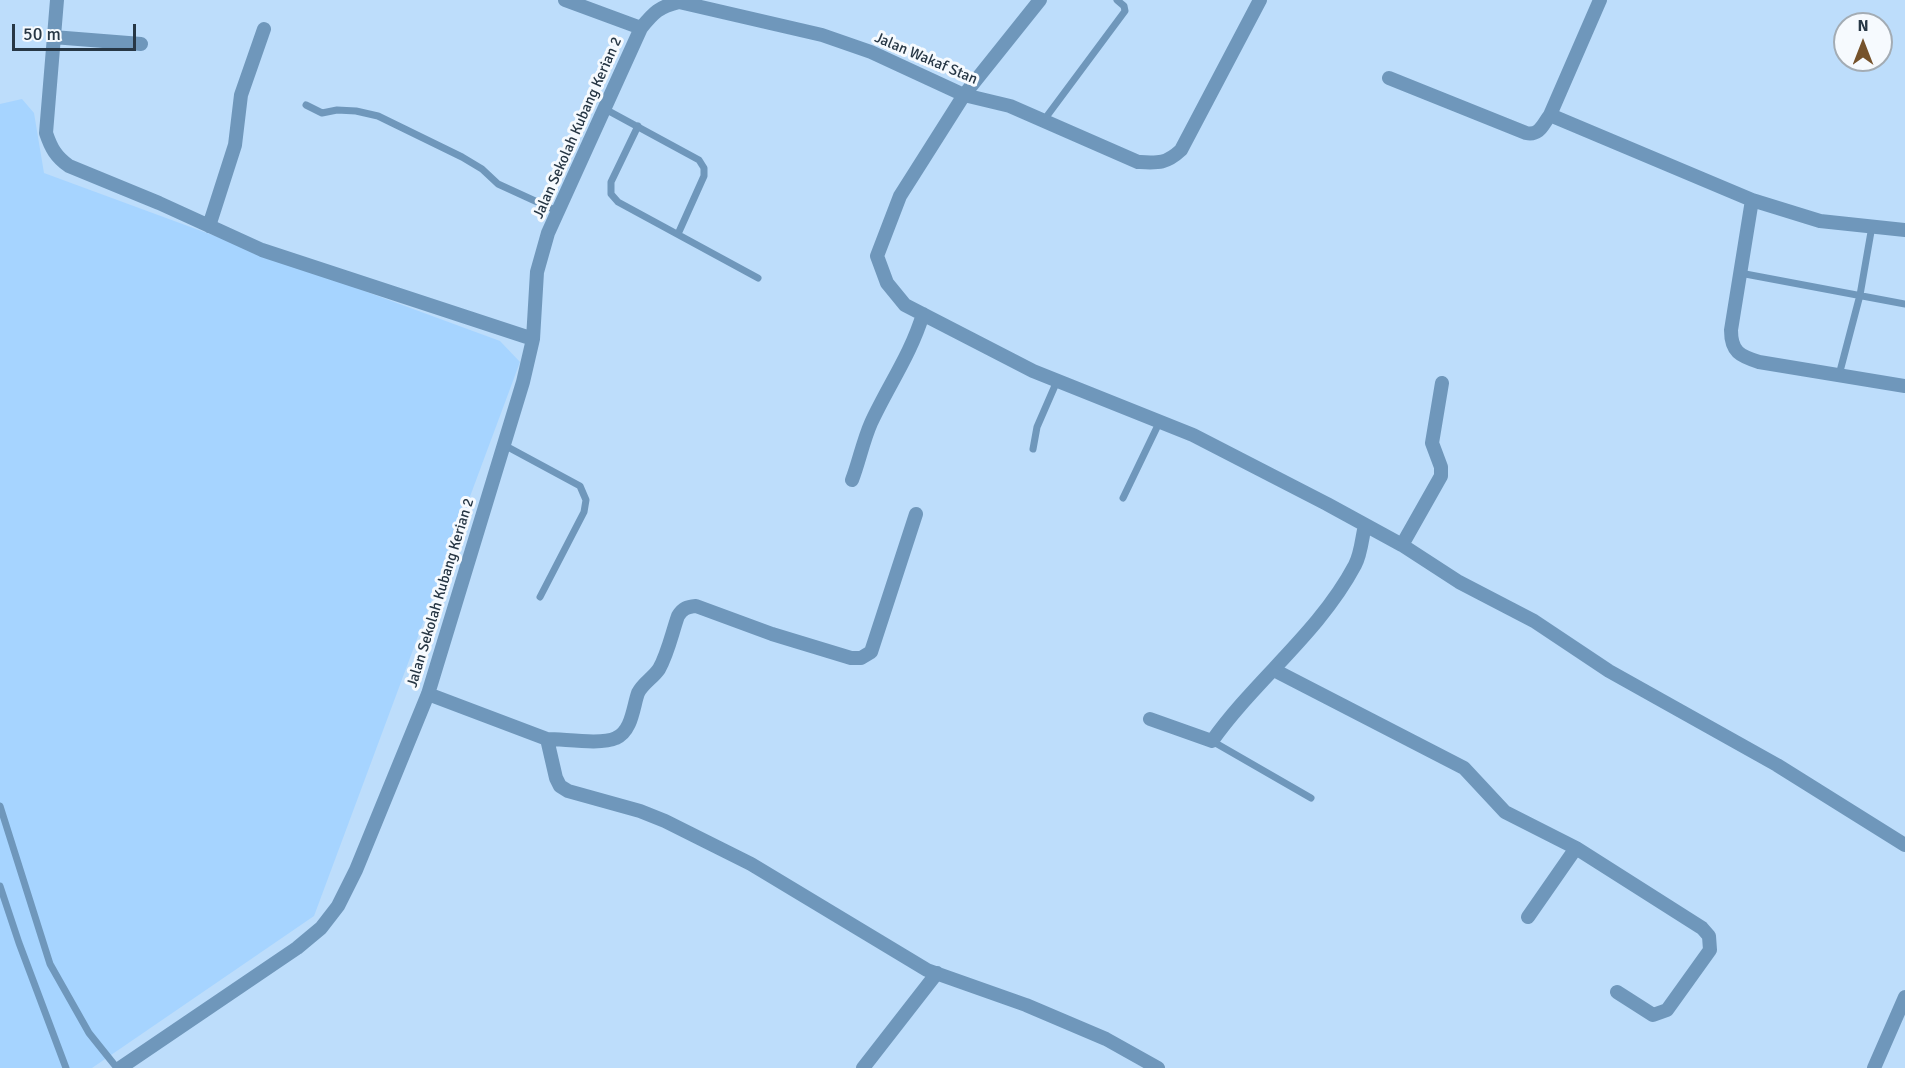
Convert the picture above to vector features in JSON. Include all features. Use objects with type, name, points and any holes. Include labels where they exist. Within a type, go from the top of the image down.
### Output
[{"type":"street","points":[[57,0],[46,133],[51,149],[69,166],[262,250],[533,339]]},
{"type":"street","points":[[565,0],[641,28]]},
{"type":"street","points":[[1040,0],[964,95],[900,196],[877,256],[887,283],[905,305],[1033,371],[1193,435],[1365,525],[1402,545],[1459,582],[1534,621],[1609,671],[1777,765],[1905,845]]},
{"type":"street","name":"Jalan Wakaf Stan","points":[[641,28],[654,12],[680,1],[822,35],[871,52],[964,95],[1010,106],[1138,162],[1156,163],[1171,160],[1181,150],[1260,0]]},
{"type":"street","points":[[1389,78],[1526,133],[1535,133],[1550,115],[1600,0]]},
{"type":"street","name":"Jalan Sekolah Kubang Kerian 2","points":[[118,1068],[297,948],[321,928],[338,906],[356,870],[428,694],[523,382],[533,339],[537,272],[548,233],[641,28]]},
{"type":"street","points":[[209,226],[235,145],[241,95],[264,29]]},
{"type":"street","points":[[53,37],[141,44]]},
{"type":"street","points":[[1550,115],[1752,200],[1820,220],[1905,230]]},
{"type":"street","points":[[1752,200],[1731,330],[1731,341],[1736,352],[1759,362],[1905,386]]},
{"type":"street","points":[[852,480],[870,424],[917,335],[923,314]]},
{"type":"street","points":[[1402,545],[1441,476],[1442,467],[1432,443],[1442,383]]},
{"type":"street","points":[[428,694],[547,738],[604,740],[617,738],[628,725],[642,686],[657,672],[678,616],[687,607],[696,606],[772,634],[850,658],[861,658],[871,652],[916,514]]},
{"type":"street","points":[[1150,719],[1212,741],[1224,724],[1326,609],[1356,564],[1365,525]]},
{"type":"street","points":[[1274,670],[1464,768],[1506,812],[1575,848],[1702,928],[1709,936],[1710,950],[1667,1010],[1653,1015],[1617,992]]},
{"type":"street","points":[[547,738],[556,778],[560,786],[568,791],[640,811],[676,827],[751,864],[927,970],[1026,1005],[1086,1030],[1158,1068]]},
{"type":"street","points":[[1528,917],[1575,848]]},
{"type":"street","points":[[863,1068],[937,973]]},
{"type":"street","points":[[1875,1068],[1905,997]]},
{"type":"lane","points":[[1044,120],[1125,11],[1124,6],[1117,0]]},
{"type":"lane","points":[[306,105],[322,113],[337,110],[356,111],[378,116],[462,157],[482,169],[498,183],[558,211]]},
{"type":"lane","points":[[605,109],[699,160],[704,168],[704,176],[678,234]]},
{"type":"lane","points":[[638,126],[610,182],[611,194],[618,202],[758,278]]},
{"type":"lane","points":[[1839,375],[1860,295],[1872,226]]},
{"type":"lane","points":[[1740,273],[1905,304]]},
{"type":"lane","points":[[1033,449],[1037,427],[1057,381]]},
{"type":"lane","points":[[1124,498],[1159,423]]},
{"type":"lane","points":[[504,445],[580,486],[586,500],[584,512],[540,597]]},
{"type":"lane","points":[[1212,741],[1311,798]]},
{"type":"lane","points":[[0,806],[50,964],[89,1033],[118,1068]]},
{"type":"lane","points":[[0,886],[66,1068]]},
{"type":"shaded area","points":[[22,99],[34,113],[44,173],[500,341],[520,362],[314,916],[92,1068],[0,1068],[0,104]]}]
